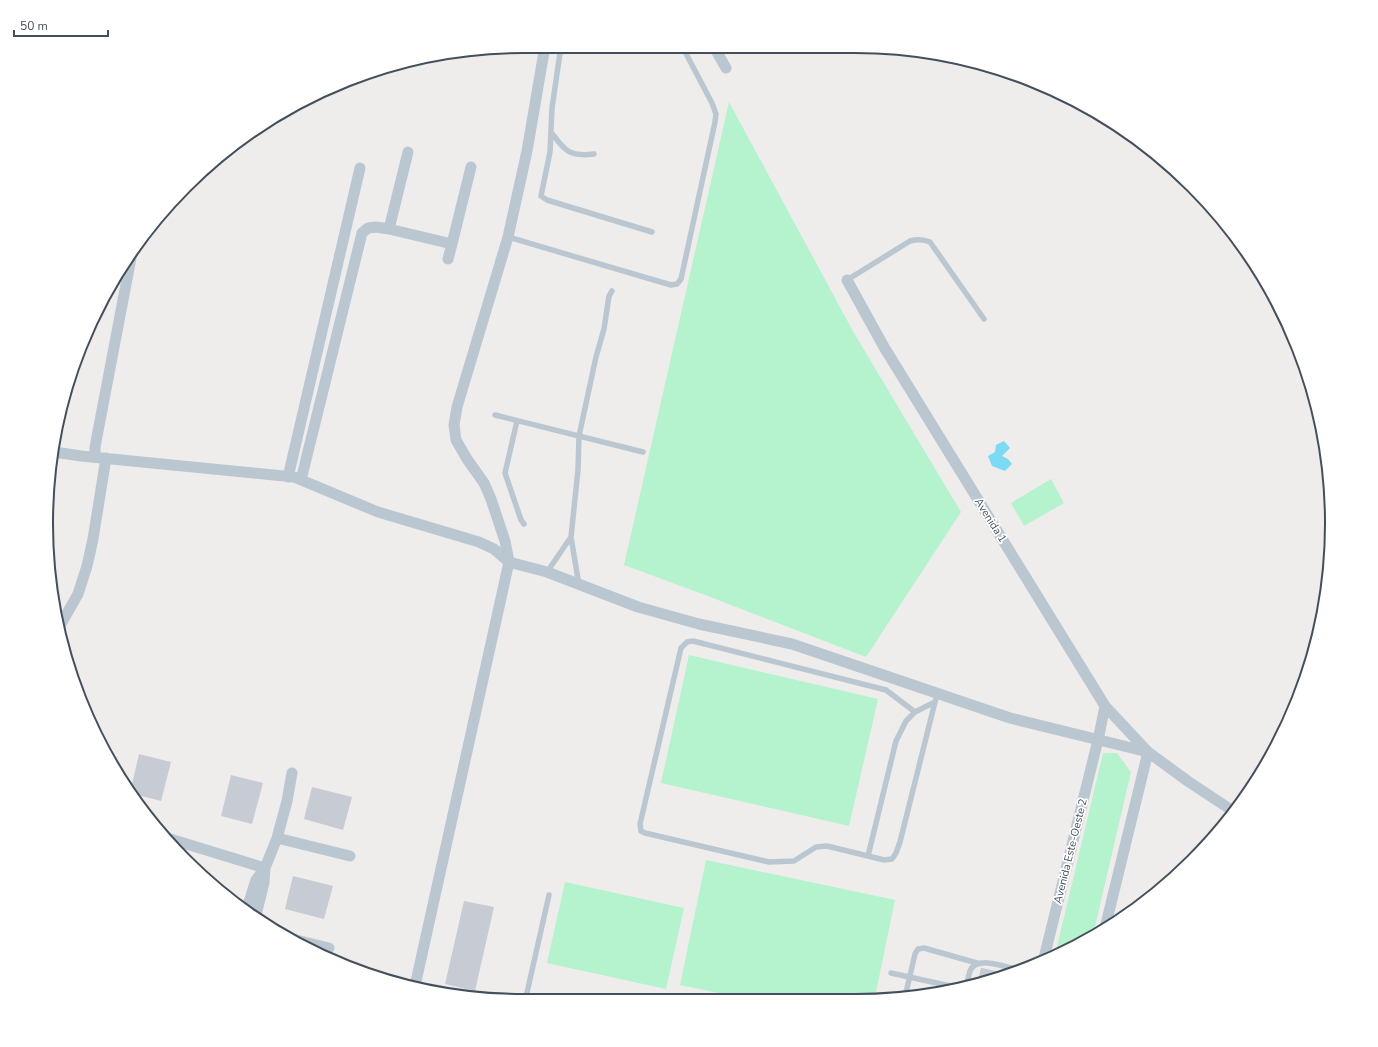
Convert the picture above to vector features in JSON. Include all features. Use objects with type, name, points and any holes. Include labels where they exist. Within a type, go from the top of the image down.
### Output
[{"type":"street","points":[[416,981],[509,562],[505,541],[491,499],[484,483],[456,440],[454,425],[457,406],[508,237],[527,151],[544,53]]},
{"type":"street","points":[[718,53],[726,68]]},
{"type":"street","points":[[389,229],[408,152]]},
{"type":"street","points":[[448,259],[471,167]]},
{"type":"street","points":[[288,477],[360,168]]},
{"type":"street","points":[[301,480],[362,233],[368,228],[376,227],[452,244]]},
{"type":"street","points":[[94,457],[129,266]]},
{"type":"street","name":"Avenida 1","points":[[847,280],[884,347],[1105,706],[1148,752]]},
{"type":"street","points":[[59,453],[294,477],[378,512],[479,542],[494,549],[509,562],[547,572],[652,612],[699,624],[792,644],[936,697],[1010,718],[1148,752],[1189,782],[1229,808]]},
{"type":"street","points":[[63,620],[78,594],[87,566],[93,540],[106,458]]},
{"type":"street","name":"Avenida Este-Oeste 2","points":[[1045,953],[1105,706]]},
{"type":"street","points":[[1107,921],[1148,752]]},
{"type":"street","points":[[248,905],[256,880],[265,868],[277,838],[287,801],[292,773]]},
{"type":"street","points":[[277,838],[350,856]]},
{"type":"street","points":[[177,841],[265,868]]},
{"type":"street","points":[[257,911],[264,883],[265,868]]},
{"type":"street","points":[[313,944],[329,948]]},
{"type":"lane","points":[[560,53],[552,108],[550,152],[541,196],[547,200],[652,232]]},
{"type":"lane","points":[[508,237],[671,285],[677,284],[681,278],[716,114],[712,103],[686,53]]},
{"type":"lane","points":[[551,132],[562,147],[571,153],[582,155],[594,154]]},
{"type":"lane","points":[[847,280],[910,241],[916,239],[924,240],[930,242],[984,319]]},
{"type":"lane","points":[[579,585],[571,537],[578,470],[579,436],[596,357],[604,329],[609,296],[612,291]]},
{"type":"lane","points":[[495,415],[643,452]]},
{"type":"lane","points":[[516,421],[505,473],[521,520],[524,524]]},
{"type":"lane","points":[[547,572],[571,537]]},
{"type":"lane","points":[[915,712],[886,690],[693,641],[687,642],[681,648],[640,824],[641,831],[769,862],[794,861],[816,847],[827,846],[884,860],[892,860],[900,842],[936,697]]},
{"type":"lane","points":[[868,856],[896,741],[906,721],[915,712],[936,697]]},
{"type":"lane","points":[[527,994],[549,895]]},
{"type":"lane","points":[[907,991],[915,954],[918,949],[924,948],[977,963],[986,962],[1009,968]]},
{"type":"lane","points":[[968,980],[970,970],[977,963]]},
{"type":"lane","points":[[891,973],[946,985]]},
{"type":"green space","points":[[729,102],[854,333],[961,512],[866,657],[624,565]]},
{"type":"green space","points":[[1051,479],[1064,503],[1024,526],[1011,503]]},
{"type":"green space","points":[[689,655],[878,699],[849,826],[661,783]]},
{"type":"green space","points":[[1103,753],[1117,753],[1131,772],[1095,928],[1057,948]]},
{"type":"green space","points":[[706,860],[895,900],[876,993],[724,994],[680,985]]},
{"type":"green space","points":[[565,882],[684,908],[666,989],[547,963]]},
{"type":"water","points":[[1004,441],[1010,448],[1002,456],[1008,459],[1012,464],[1005,471],[992,466],[988,456],[995,452],[996,445]]},
{"type":"building","points":[[139,754],[171,762],[161,801],[140,795],[132,785]]},
{"type":"building","points":[[231,775],[263,783],[252,824],[221,816]]},
{"type":"building","points":[[312,787],[352,797],[343,830],[304,819]]},
{"type":"building","points":[[293,876],[333,886],[324,919],[285,909]]},
{"type":"building","points":[[464,901],[494,907],[475,991],[445,984]]},
{"type":"building","points":[[981,968],[998,971],[979,977]]}]
